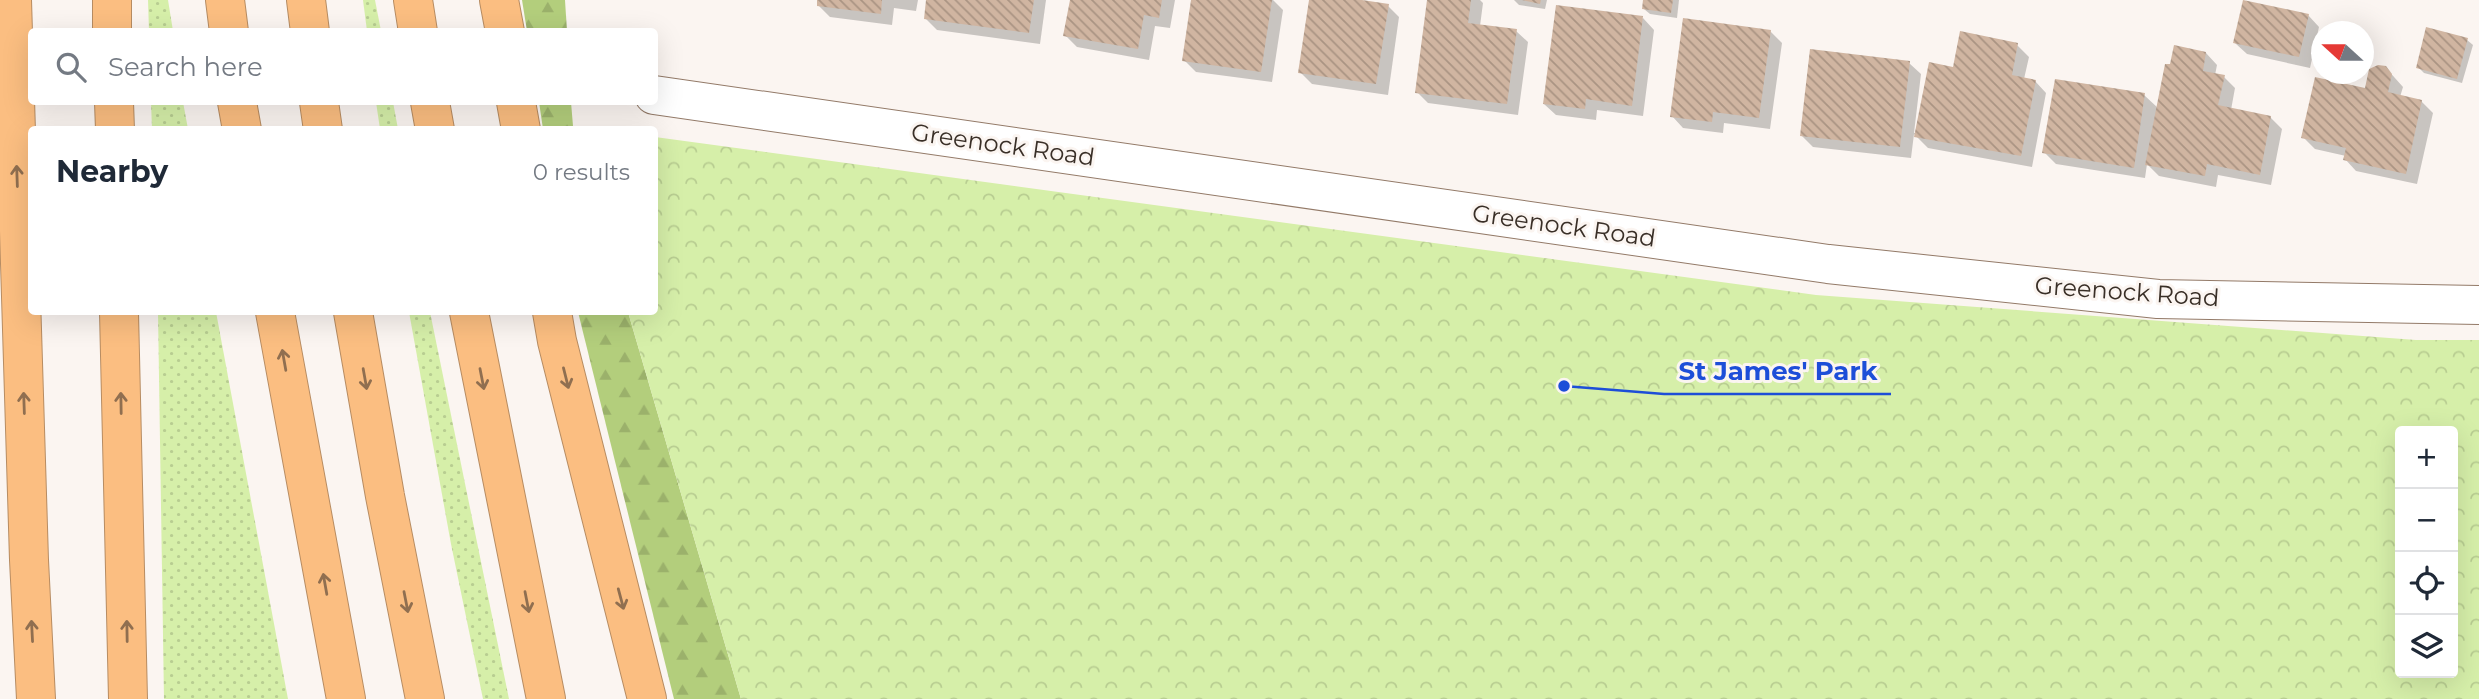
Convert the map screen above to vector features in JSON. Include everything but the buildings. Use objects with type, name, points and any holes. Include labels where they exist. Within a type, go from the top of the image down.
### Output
[{"type":"highway","points":[[12,0],[36,699]]},
{"type":"highway","points":[[112,0],[113,28]]},
{"type":"highway","points":[[225,0],[228,28]]},
{"type":"highway","points":[[306,0],[310,28]]},
{"type":"highway","points":[[413,0],[417,28]]},
{"type":"highway","points":[[499,0],[504,28]]},
{"type":"highway","points":[[114,105],[115,126]]},
{"type":"highway","points":[[238,105],[241,126]]},
{"type":"highway","points":[[319,105],[322,126]]},
{"type":"highway","points":[[431,105],[434,126]]},
{"type":"highway","points":[[517,105],[520,126]]},
{"type":"highway","points":[[119,315],[128,699]]},
{"type":"highway","points":[[276,315],[344,690]]},
{"type":"highway","points":[[354,315],[385,496],[425,699]]},
{"type":"highway","points":[[470,315],[546,699]]},
{"type":"highway","points":[[553,315],[601,524],[647,699]]},
{"type":"street","name":"Greenock Road","points":[[658,96],[1841,266],[2158,299],[2479,305]]},
{"type":"green space","points":[[148,0],[168,0],[173,28],[149,28]]},
{"type":"green space","points":[[363,0],[375,0],[380,28],[367,28]]},
{"type":"green space","points":[[522,0],[565,0],[567,28],[527,28]]},
{"type":"green space","points":[[151,105],[184,105],[187,126],[152,126]]},
{"type":"green space","points":[[376,105],[394,105],[397,126],[380,126]]},
{"type":"green space","points":[[539,105],[571,105],[573,126],[543,126]]},
{"type":"green space","points":[[658,137],[1816,295],[2416,340],[2479,340],[2479,699],[741,699],[629,315],[658,315]]},
{"type":"green space","points":[[158,315],[217,315],[288,699],[164,699]]},
{"type":"green space","points":[[410,315],[431,315],[509,699],[483,699],[451,544]]},
{"type":"green space","points":[[579,315],[629,315],[741,699],[674,699]]},
{"type":"place","name":"St James' Park","points":[[1564,386]]}]
